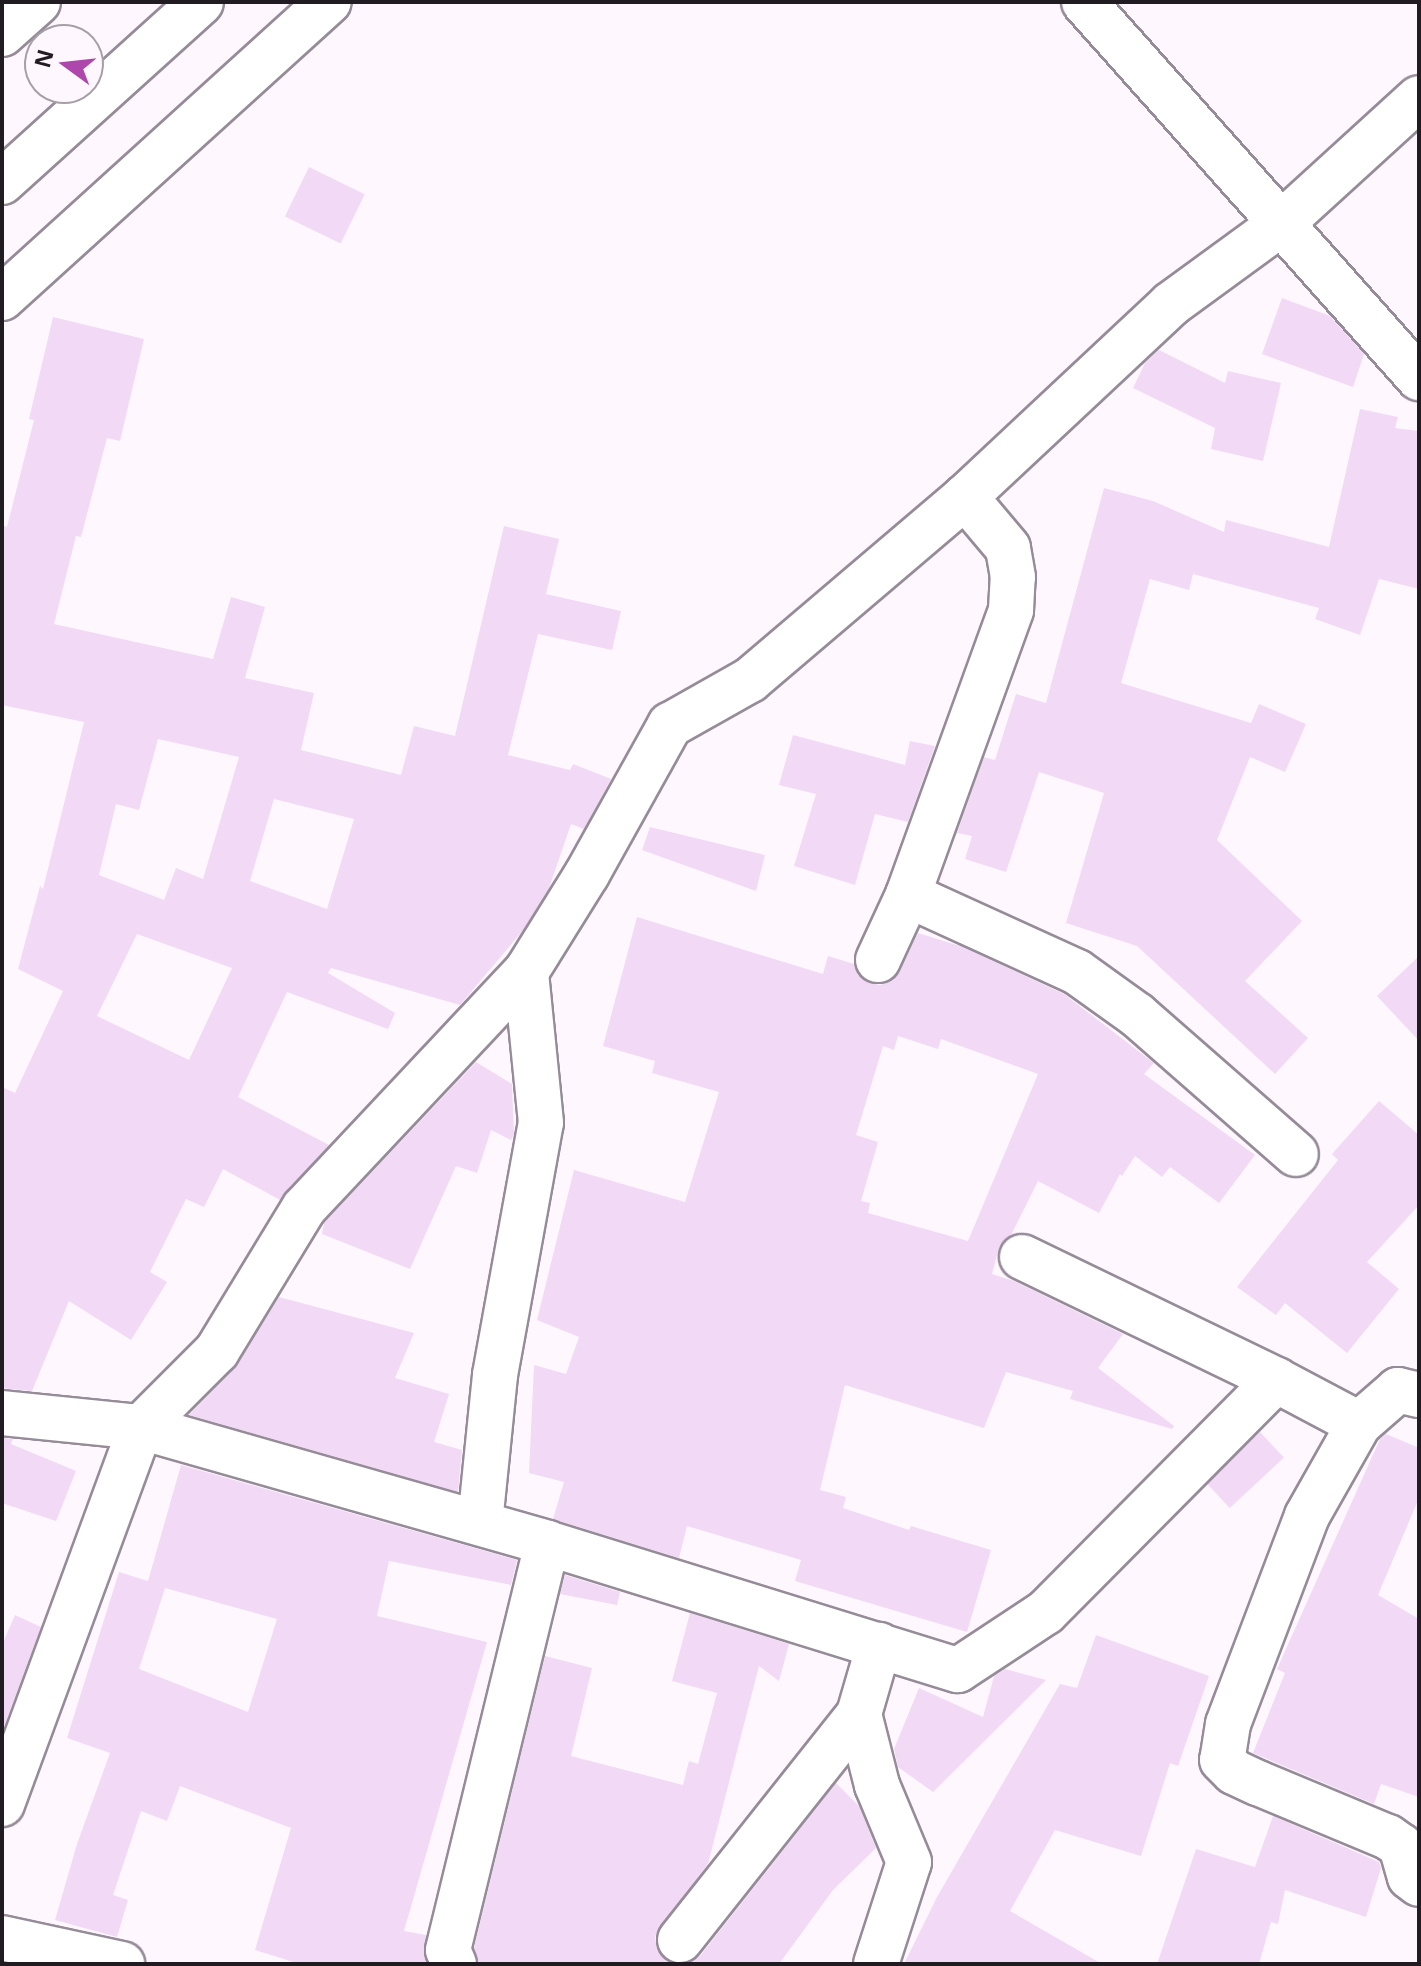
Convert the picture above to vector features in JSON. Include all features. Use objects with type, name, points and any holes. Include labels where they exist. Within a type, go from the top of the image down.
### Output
[{"type":"street","points":[[2,34],[38,2]]},
{"type":"street","points":[[2,182],[201,2]]},
{"type":"street","points":[[2,298],[329,2]]},
{"type":"street","points":[[1084,2],[1419,378]]},
{"type":"street","points":[[2,1804],[141,1427],[217,1351],[304,1208],[526,972],[587,874],[670,725],[750,680],[965,497],[1171,304],[1282,223],[1419,98]]},
{"type":"street","points":[[878,960],[908,895],[1011,610],[1013,577],[1008,548],[965,497]]},
{"type":"street","points":[[908,895],[1077,972],[1137,1015],[1296,1154]]},
{"type":"street","points":[[480,1523],[495,1375],[541,1123],[526,972]]},
{"type":"street","points":[[1022,1257],[1276,1380],[1359,1424]]},
{"type":"street","points":[[2,1413],[141,1427],[480,1523],[958,1670],[1046,1612],[1276,1380]]},
{"type":"street","points":[[1419,1395],[1398,1390],[1359,1424],[1307,1516],[1228,1724],[1222,1760],[1234,1772],[1388,1837],[1401,1846],[1410,1877],[1419,1884]]},
{"type":"street","points":[[454,1964],[448,1950],[547,1543]]},
{"type":"street","points":[[680,1940],[859,1714],[879,1645]]},
{"type":"street","points":[[859,1714],[877,1785],[909,1862],[876,1964]]},
{"type":"street","points":[[2,1938],[122,1964]]},
{"type":"building","points":[[309,167],[365,194],[341,244],[285,216]]},
{"type":"building","points":[[1282,298],[1330,316],[1364,354],[1353,387],[1262,354]]},
{"type":"building","points":[[53,317],[144,339],[120,441],[107,438],[81,537],[76,536],[54,624],[213,659],[231,597],[265,607],[245,678],[314,693],[301,750],[401,775],[414,726],[455,736],[504,526],[559,539],[546,594],[621,611],[612,650],[538,634],[508,755],[570,770],[573,764],[611,779],[584,829],[571,824],[549,888],[524,929],[460,1005],[331,968],[328,973],[395,1013],[388,1029],[287,992],[238,1097],[329,1145],[280,1200],[223,1169],[204,1207],[186,1199],[150,1272],[167,1282],[131,1340],[69,1301],[32,1391],[2,1388],[2,1087],[15,1093],[63,991],[18,969],[40,886],[43,889],[84,722],[2,705],[2,525],[7,527],[34,420],[29,419]],"holes":[[[158,739],[239,757],[203,879],[176,868],[164,900],[99,875],[116,804],[139,810]],[[274,799],[354,819],[327,909],[250,881]],[[137,934],[232,968],[189,1060],[97,1016]]]},
{"type":"building","points":[[1159,350],[1225,383],[1228,371],[1281,383],[1263,461],[1211,449],[1215,428],[1133,388],[1145,363]]},
{"type":"building","points":[[1360,409],[1398,417],[1395,428],[1419,431],[1419,589],[1379,579],[1360,635],[1315,619],[1319,608],[1193,574],[1189,590],[1150,579],[1121,683],[1251,723],[1259,704],[1306,724],[1285,772],[1250,757],[1217,840],[1302,921],[1245,981],[1308,1038],[1275,1074],[1137,946],[1066,923],[1104,793],[1039,772],[1006,872],[965,859],[972,836],[957,833],[984,757],[995,760],[1016,694],[1046,703],[1104,488],[1153,501],[1224,532],[1226,520],[1329,547]]},
{"type":"building","points":[[793,735],[905,765],[910,741],[935,746],[908,822],[875,814],[855,885],[794,866],[816,794],[779,785]]},
{"type":"building","points":[[650,827],[765,855],[756,891],[642,850]]},
{"type":"building","points":[[637,917],[823,974],[828,956],[854,964],[858,975],[867,982],[880,985],[892,981],[900,971],[918,933],[960,946],[1064,994],[1154,1063],[1144,1074],[1255,1155],[1219,1203],[1170,1167],[1162,1177],[1135,1156],[1122,1176],[1120,1174],[1099,1213],[1038,1181],[1011,1235],[999,1247],[992,1274],[1014,1281],[1123,1334],[1098,1368],[1174,1426],[1172,1429],[1070,1399],[1073,1391],[1006,1372],[984,1428],[845,1385],[820,1490],[846,1497],[843,1508],[909,1530],[911,1526],[991,1550],[967,1632],[795,1581],[801,1560],[687,1526],[679,1558],[553,1519],[564,1482],[529,1473],[534,1365],[566,1374],[579,1337],[537,1320],[574,1170],[685,1202],[719,1092],[652,1073],[655,1061],[603,1046]],"holes":[[[898,1036],[938,1049],[941,1039],[1038,1074],[968,1241],[868,1213],[870,1203],[861,1201],[878,1142],[856,1135],[883,1046],[894,1050]]]},
{"type":"building","points":[[1419,956],[1419,1041],[1377,996]]},
{"type":"building","points":[[476,1062],[512,1084],[514,1134],[511,1140],[491,1130],[477,1173],[456,1166],[410,1269],[322,1234],[324,1223]]},
{"type":"building","points":[[1379,1101],[1419,1135],[1419,1205],[1367,1262],[1399,1289],[1347,1353],[1285,1303],[1276,1315],[1237,1287],[1338,1160],[1332,1154]]},
{"type":"building","points":[[279,1297],[414,1333],[395,1378],[449,1394],[434,1442],[462,1450],[458,1492],[189,1415],[238,1364]]},
{"type":"building","points":[[1260,1432],[1284,1458],[1230,1508],[1206,1482]]},
{"type":"building","points":[[1386,1434],[1419,1448],[1419,1498],[1378,1595],[1419,1619],[1419,1797],[1381,1784],[1374,1804],[1253,1753],[1285,1673],[1277,1669],[1380,1439]]},
{"type":"building","points":[[2,1438],[13,1439],[11,1444],[76,1471],[56,1521],[2,1503]]},
{"type":"building","points":[[181,1465],[517,1560],[511,1585],[389,1561],[377,1616],[487,1642],[404,1931],[426,1935],[427,1964],[300,1964],[255,1950],[291,1828],[180,1786],[167,1821],[141,1811],[113,1895],[128,1900],[117,1937],[55,1920],[77,1844],[110,1753],[67,1738],[119,1572],[148,1581]],"holes":[[[165,1588],[277,1619],[248,1712],[139,1669]]]},
{"type":"building","points":[[565,1575],[620,1592],[617,1605],[560,1594]]},
{"type":"building","points":[[690,1613],[789,1644],[779,1681],[759,1666],[708,1864],[655,1936],[657,1950],[674,1964],[478,1964],[474,1948],[545,1656],[592,1668],[571,1756],[683,1785],[689,1761],[698,1764],[717,1693],[672,1681]]},
{"type":"building","points":[[15,1615],[41,1627],[2,1732],[2,1645]]},
{"type":"building","points":[[1096,1635],[1209,1676],[1178,1766],[1170,1763],[1141,1856],[1055,1830],[1010,1911],[1102,1964],[904,1964],[937,1897],[1060,1684],[1077,1688]]},
{"type":"building","points":[[1005,1669],[1046,1680],[933,1792],[898,1767],[894,1749],[919,1688],[983,1717],[994,1676]]},
{"type":"building","points":[[836,1783],[859,1806],[876,1848],[833,1890],[779,1964],[688,1964],[700,1956]]},
{"type":"building","points":[[1273,1816],[1379,1862],[1381,1868],[1366,1917],[1285,1890],[1278,1924],[1271,1922],[1259,1964],[1157,1964],[1196,1849],[1255,1867]]}]
